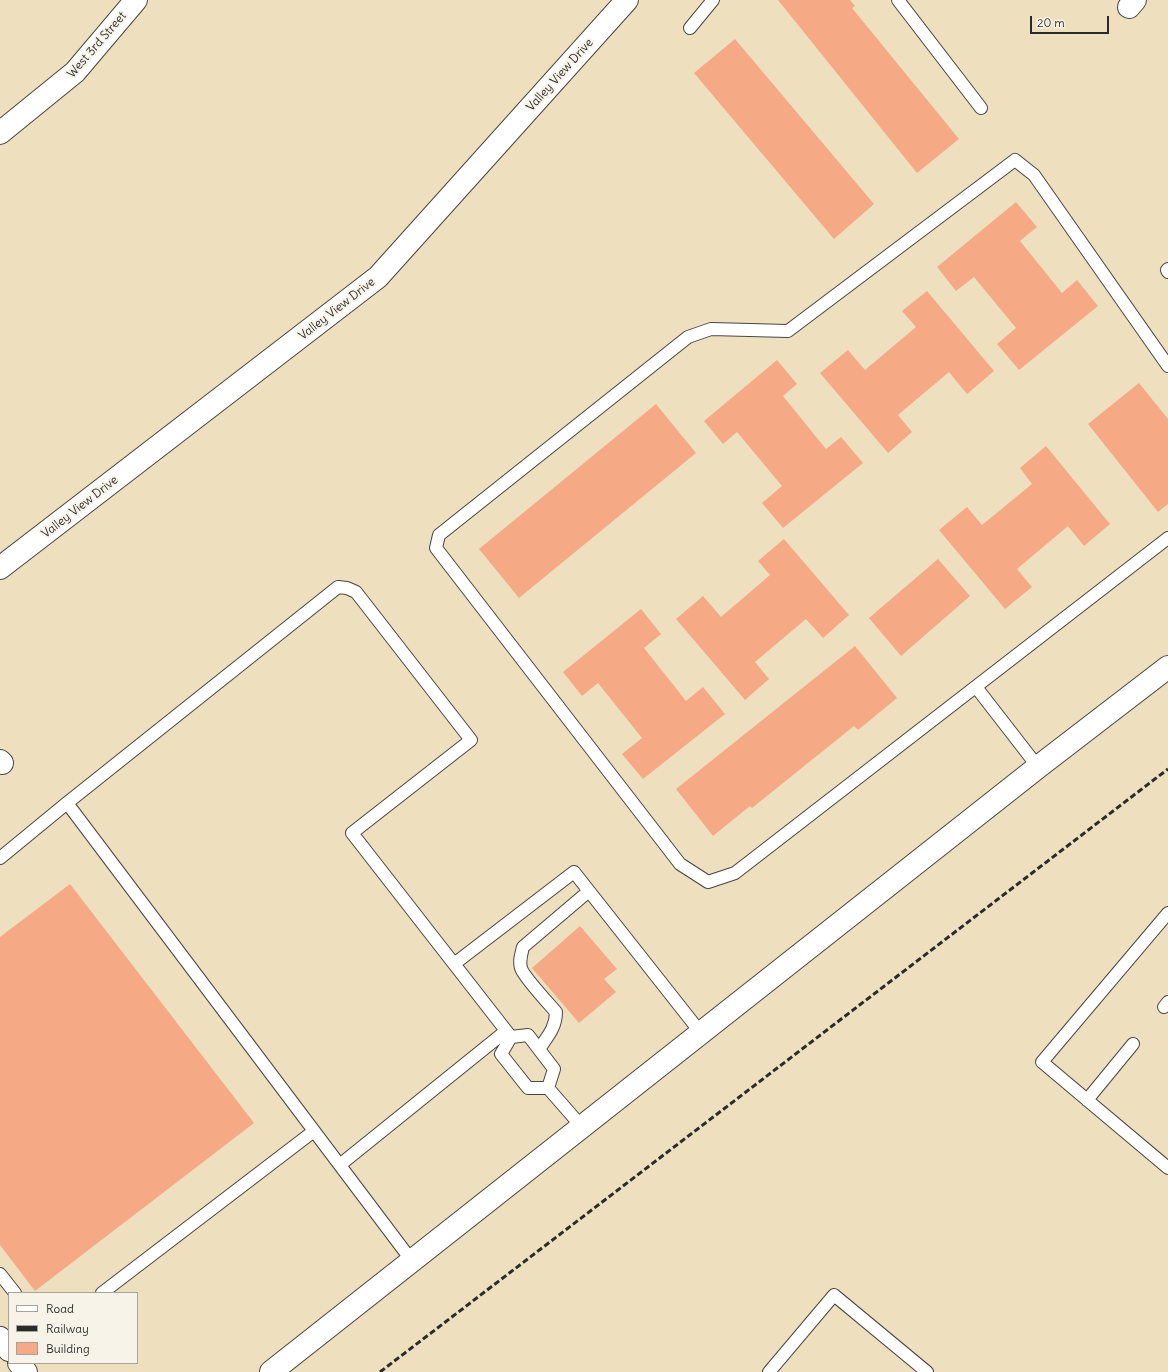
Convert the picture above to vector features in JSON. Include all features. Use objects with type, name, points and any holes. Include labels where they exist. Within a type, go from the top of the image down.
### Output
[{"type":"main road","name":"West 3rd Street","points":[[0,133],[75,72],[136,0]]},
{"type":"main road","name":"Valley View Drive","points":[[0,568],[378,277],[627,0]]},
{"type":"main road","points":[[271,1372],[1038,767],[1168,667]]},
{"type":"main road","points":[[0,1338],[8,1349]]},
{"type":"main road","points":[[20,1364],[26,1372]]},
{"type":"lane","points":[[690,28],[713,0]]},
{"type":"lane","points":[[898,0],[981,108]]},
{"type":"lane","points":[[1168,366],[1034,175],[1015,160],[788,331],[711,329],[688,337],[439,535],[436,548],[680,864],[708,882],[735,873],[1168,538]]},
{"type":"lane","points":[[0,858],[338,587],[347,588],[356,592],[472,740],[352,834],[508,1034]]},
{"type":"lane","points":[[976,687],[1038,767]]},
{"type":"lane","points":[[67,803],[412,1260]]},
{"type":"lane","points":[[454,964],[574,872],[701,1033]]},
{"type":"lane","points":[[539,1049],[552,1031],[556,1021],[556,1012],[521,970],[520,961],[523,947],[589,891]]},
{"type":"lane","points":[[1168,913],[1042,1062],[1168,1168]]},
{"type":"lane","points":[[508,1034],[501,1054],[528,1088],[548,1088],[582,1127]]},
{"type":"lane","points":[[340,1164],[508,1034],[528,1035],[554,1069],[548,1088]]},
{"type":"lane","points":[[1087,1100],[1133,1044]]},
{"type":"lane","points":[[103,1292],[314,1131]]},
{"type":"lane","points":[[0,1274],[14,1292]]},
{"type":"lane","points":[[769,1372],[834,1295],[927,1372]]},
{"type":"building","points":[[778,0],[850,0],[855,6],[852,8],[959,139],[917,173]]},
{"type":"building","points":[[735,39],[874,204],[834,239],[694,73]]},
{"type":"building","points":[[1016,202],[1037,227],[1020,241],[1062,293],[1077,280],[1098,306],[1019,370],[997,344],[1016,328],[974,277],[956,291],[937,267]]},
{"type":"building","points":[[927,291],[994,371],[967,394],[949,372],[898,415],[912,432],[888,453],[820,373],[848,350],[865,370],[916,327],[902,311]]},
{"type":"building","points":[[777,360],[797,384],[783,396],[826,449],[841,437],[863,463],[783,528],[762,503],[782,486],[737,432],[723,444],[704,421]]},
{"type":"building","points":[[1139,383],[1168,419],[1168,504],[1158,512],[1088,424]]},
{"type":"building","points":[[656,404],[696,453],[519,598],[479,549]]},
{"type":"building","points":[[1046,446],[1110,524],[1084,546],[1068,526],[1017,569],[1032,587],[1005,609],[939,530],[967,507],[982,525],[1032,484],[1020,468]]},
{"type":"building","points":[[784,539],[849,615],[823,638],[806,619],[755,662],[769,679],[745,700],[676,619],[703,596],[721,617],[770,575],[758,561]]},
{"type":"building","points":[[938,559],[970,596],[901,656],[869,618]]},
{"type":"building","points":[[641,609],[661,634],[644,648],[686,701],[703,687],[725,714],[643,779],[622,754],[642,738],[598,683],[582,696],[563,672]]},
{"type":"building","points":[[855,646],[897,698],[858,730],[854,726],[752,808],[750,806],[713,836],[676,789]]},
{"type":"building","points":[[70,884],[254,1123],[35,1291],[0,1245],[0,937]]},
{"type":"building","points":[[580,926],[617,969],[604,979],[616,992],[579,1023],[532,968]]},
{"type":"railway","points":[[380,1372],[1168,769]]}]
